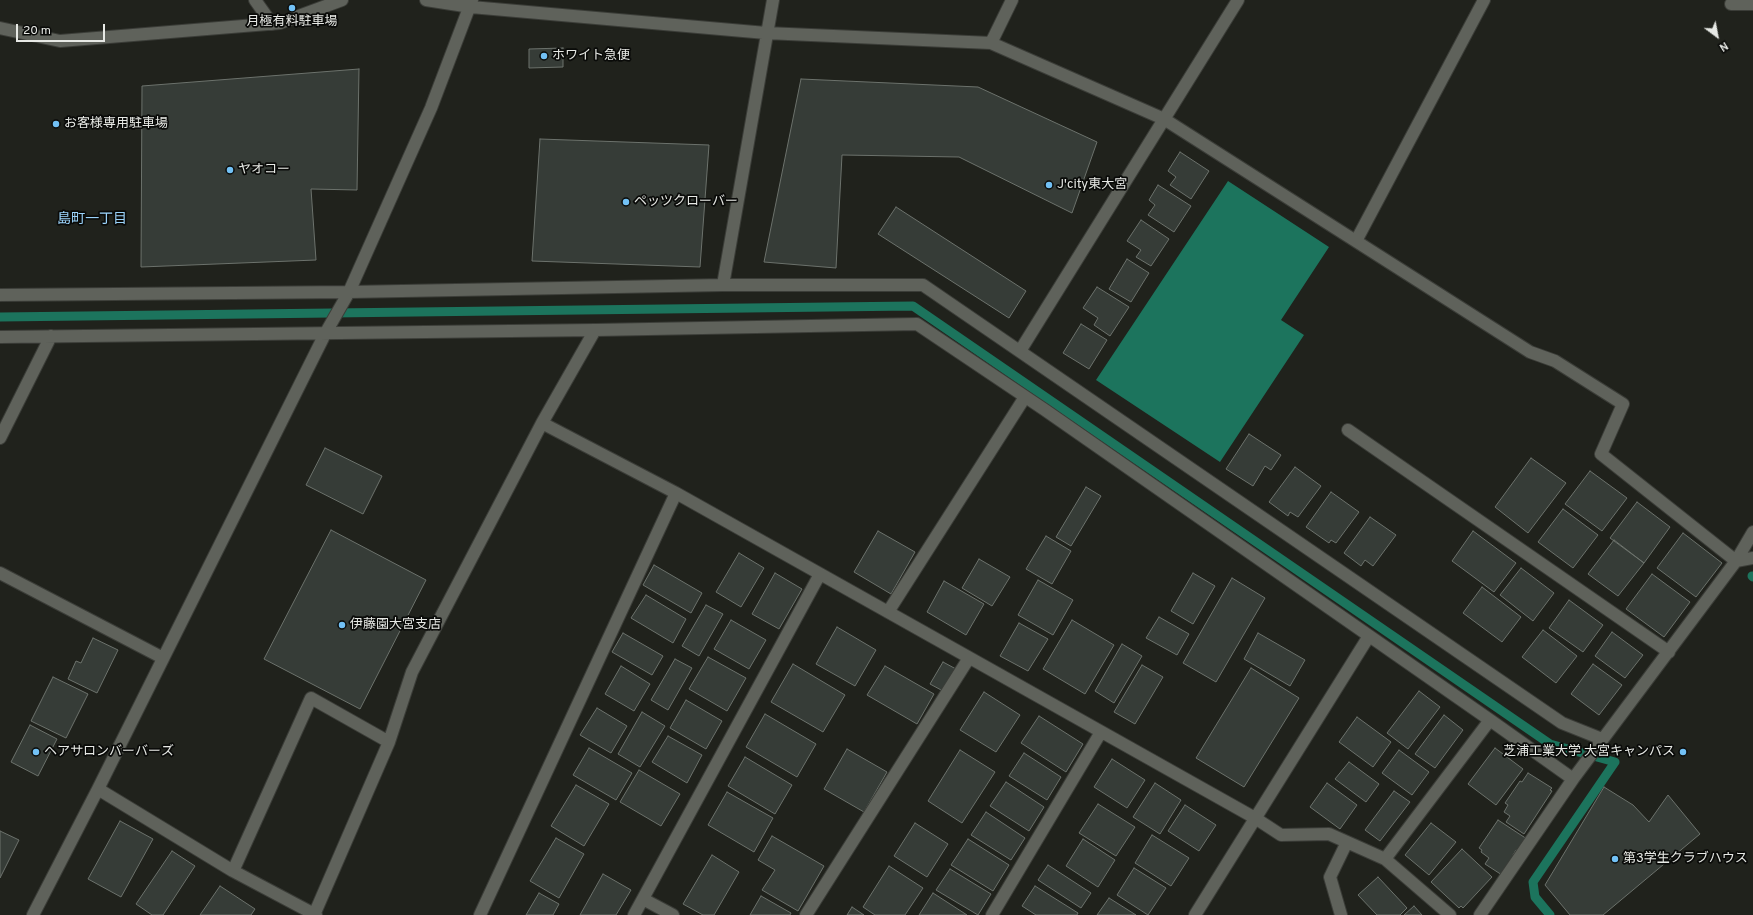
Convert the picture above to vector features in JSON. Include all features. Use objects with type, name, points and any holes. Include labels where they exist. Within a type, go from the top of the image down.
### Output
[{"type":"street","points":[[255,0],[272,24]]},
{"type":"street","points":[[0,28],[60,41],[272,24],[280,23],[342,0]]},
{"type":"street","points":[[426,0],[472,3],[766,33],[991,43],[1164,119],[1530,352],[1555,361],[1623,404],[1601,454],[1736,561],[1753,558]]},
{"type":"street","points":[[723,285],[772,0]]},
{"type":"street","points":[[991,43],[1012,0]]},
{"type":"street","points":[[1020,351],[1238,0]]},
{"type":"street","points":[[1356,241],[1484,0]]},
{"type":"street","points":[[33,915],[98,789],[325,334],[350,292],[431,108],[472,3]]},
{"type":"street","points":[[1731,4],[1753,4]]},
{"type":"street","points":[[0,295],[350,292],[723,285],[923,285],[1562,723],[1602,740]]},
{"type":"street","points":[[0,337],[325,334],[918,324],[1026,397],[1573,779]]},
{"type":"street","points":[[98,789],[233,871],[315,915],[389,742],[412,672],[542,423],[595,330]]},
{"type":"street","points":[[0,438],[52,336]]},
{"type":"street","points":[[888,612],[1026,397]]},
{"type":"street","points":[[542,423],[676,493],[1255,818],[1281,835],[1329,834],[1385,859],[1450,915]]},
{"type":"street","points":[[1348,430],[1670,652]]},
{"type":"street","points":[[480,915],[676,493]]},
{"type":"street","points":[[1480,915],[1573,779],[1670,652],[1736,561],[1753,532]]},
{"type":"street","points":[[0,573],[163,658]]},
{"type":"street","points":[[634,915],[820,574]]},
{"type":"street","points":[[1195,915],[1370,636]]},
{"type":"street","points":[[806,915],[969,658]]},
{"type":"street","points":[[233,871],[311,698],[389,742]]},
{"type":"street","points":[[1385,859],[1490,720]]},
{"type":"street","points":[[992,915],[1101,732]]},
{"type":"street","points":[[1341,915],[1330,877],[1347,842]]},
{"type":"street","points":[[643,898],[673,915]]},
{"type":"shaded area","points":[[1228,181],[1329,247],[1281,320],[1304,335],[1220,462],[1096,380]]},
{"type":"building","points":[[563,48],[563,67],[529,68],[529,49]]},
{"type":"building","points":[[359,69],[357,190],[311,189],[316,260],[141,267],[142,86]]},
{"type":"building","name":"J'city東大宮","points":[[801,79],[978,87],[1097,142],[1072,213],[959,157],[842,155],[836,268],[764,262]]},
{"type":"building","points":[[540,139],[709,145],[700,267],[532,261]]},
{"type":"building","points":[[1180,152],[1209,171],[1191,199],[1170,185],[1176,177],[1168,171]]},
{"type":"building","points":[[1158,185],[1191,206],[1174,232],[1148,215],[1155,205],[1149,200]]},
{"type":"building","points":[[896,207],[1026,291],[1009,318],[878,234]]},
{"type":"building","points":[[1141,220],[1169,239],[1151,266],[1136,257],[1141,250],[1127,241]]},
{"type":"building","points":[[1127,259],[1149,273],[1131,302],[1109,289]]},
{"type":"building","points":[[1097,287],[1129,307],[1110,336],[1094,325],[1098,318],[1083,308]]},
{"type":"building","points":[[1081,324],[1107,340],[1089,369],[1063,353]]},
{"type":"building","points":[[1249,434],[1281,455],[1271,470],[1265,466],[1253,486],[1226,469]]},
{"type":"building","points":[[325,448],[382,476],[363,514],[306,485]]},
{"type":"building","points":[[1531,458],[1566,483],[1528,533],[1495,507]]},
{"type":"building","points":[[1295,467],[1321,486],[1298,517],[1290,512],[1288,516],[1269,502]]},
{"type":"building","points":[[1590,471],[1627,498],[1602,531],[1565,504]]},
{"type":"building","points":[[1086,487],[1101,496],[1071,546],[1056,537]]},
{"type":"building","points":[[1331,492],[1359,512],[1336,543],[1331,540],[1329,543],[1306,527]]},
{"type":"building","points":[[1637,502],[1670,527],[1644,563],[1610,538]]},
{"type":"building","points":[[1563,509],[1598,535],[1573,568],[1538,542]]},
{"type":"building","points":[[1370,517],[1396,535],[1373,566],[1365,560],[1361,566],[1344,553]]},
{"type":"building","points":[[331,530],[426,580],[360,709],[264,659]]},
{"type":"building","points":[[878,531],[915,552],[891,594],[854,572]]},
{"type":"building","points":[[1473,531],[1516,563],[1494,592],[1452,561]]},
{"type":"building","points":[[1683,533],[1722,563],[1696,597],[1657,568]]},
{"type":"building","points":[[1046,536],[1071,551],[1052,584],[1026,569]]},
{"type":"building","points":[[1614,540],[1644,563],[1618,596],[1588,574]]},
{"type":"building","points":[[739,553],[764,568],[741,607],[716,592]]},
{"type":"building","points":[[979,559],[1010,577],[992,606],[962,588]]},
{"type":"building","points":[[654,565],[702,593],[691,613],[643,585]]},
{"type":"building","points":[[1521,568],[1554,593],[1533,621],[1500,595]]},
{"type":"building","points":[[775,573],[802,589],[779,629],[752,614]]},
{"type":"building","points":[[1193,573],[1215,586],[1193,624],[1171,611]]},
{"type":"building","points":[[1652,574],[1690,602],[1664,637],[1626,609]]},
{"type":"building","points":[[1232,578],[1265,598],[1216,682],[1183,663]]},
{"type":"building","points":[[1038,580],[1073,600],[1053,635],[1018,615]]},
{"type":"building","points":[[944,581],[984,604],[966,635],[927,612]]},
{"type":"building","points":[[1482,587],[1521,617],[1502,642],[1463,613]]},
{"type":"building","points":[[646,595],[686,619],[673,643],[631,618]]},
{"type":"building","points":[[1569,600],[1603,625],[1583,652],[1549,628]]},
{"type":"building","points":[[706,605],[723,614],[699,656],[682,646]]},
{"type":"building","points":[[1159,617],[1189,634],[1177,655],[1146,638]]},
{"type":"building","points":[[731,620],[766,640],[749,669],[714,649]]},
{"type":"building","points":[[1072,620],[1114,645],[1085,694],[1043,669]]},
{"type":"building","points":[[1019,623],[1048,639],[1028,671],[1000,656]]},
{"type":"building","points":[[837,627],[876,650],[855,686],[816,664]]},
{"type":"building","points":[[1543,630],[1577,656],[1556,683],[1522,657]]},
{"type":"building","points":[[1612,632],[1643,655],[1625,678],[1595,656]]},
{"type":"building","points":[[623,633],[663,656],[652,675],[612,652]]},
{"type":"building","points":[[1258,633],[1305,660],[1290,686],[1244,659]]},
{"type":"building","points":[[93,638],[118,650],[97,693],[68,679],[76,661],[81,663]]},
{"type":"building","points":[[1122,644],[1142,656],[1114,703],[1095,691]]},
{"type":"building","points":[[708,657],[746,678],[727,711],[689,689]]},
{"type":"building","points":[[675,659],[692,668],[668,710],[651,700]]},
{"type":"building","points":[[943,662],[956,669],[943,691],[930,684]]},
{"type":"building","points":[[793,664],[845,695],[823,732],[771,702]]},
{"type":"building","points":[[1593,664],[1622,685],[1599,715],[1571,694]]},
{"type":"building","points":[[1142,665],[1163,677],[1135,724],[1114,712]]},
{"type":"building","points":[[621,666],[650,684],[634,711],[605,694]]},
{"type":"building","points":[[885,666],[934,694],[917,724],[867,695]]},
{"type":"building","points":[[1251,668],[1299,698],[1244,787],[1196,758]]},
{"type":"building","points":[[53,677],[88,694],[66,738],[31,721]]},
{"type":"building","points":[[1419,691],[1440,707],[1408,749],[1387,733]]},
{"type":"building","points":[[984,692],[1020,715],[996,752],[960,730]]},
{"type":"building","points":[[686,700],[722,721],[706,749],[670,728]]},
{"type":"building","points":[[597,708],[627,726],[611,753],[580,735]]},
{"type":"building","points":[[642,712],[665,726],[640,767],[618,754]]},
{"type":"building","points":[[765,714],[816,744],[797,777],[746,747]]},
{"type":"building","points":[[1444,715],[1463,730],[1435,768],[1415,754]]},
{"type":"building","points":[[1039,716],[1083,744],[1066,772],[1021,743]]},
{"type":"building","points":[[1357,717],[1391,742],[1373,767],[1339,742]]},
{"type":"building","points":[[30,725],[57,739],[38,776],[11,762]]},
{"type":"building","points":[[668,736],[702,755],[687,783],[652,762]]},
{"type":"building","points":[[589,748],[632,773],[616,800],[573,775]]},
{"type":"building","points":[[1495,748],[1523,769],[1496,805],[1468,784]]},
{"type":"building","points":[[847,749],[887,772],[864,812],[824,789]]},
{"type":"building","points":[[960,750],[995,772],[962,823],[928,801]]},
{"type":"building","points":[[1399,750],[1429,772],[1412,795],[1382,773]]},
{"type":"building","points":[[1024,753],[1061,777],[1047,800],[1009,776]]},
{"type":"building","points":[[745,757],[792,785],[775,814],[728,786]]},
{"type":"building","points":[[1112,759],[1145,780],[1127,808],[1094,787]]},
{"type":"building","points":[[1349,762],[1379,784],[1366,802],[1335,779]]},
{"type":"building","points":[[639,770],[680,794],[661,826],[620,802]]},
{"type":"building","points":[[1528,773],[1552,788],[1550,790],[1552,791],[1524,834],[1506,822],[1510,816],[1504,812],[1508,805],[1505,803],[1520,781],[1522,782]]},
{"type":"building","points":[[1006,782],[1044,807],[1029,831],[990,806]]},
{"type":"building","points":[[1155,783],[1181,800],[1160,834],[1133,817]]},
{"type":"building","points":[[1327,783],[1357,805],[1340,829],[1310,807]]},
{"type":"building","points":[[576,785],[609,804],[584,846],[551,826]]},
{"type":"building","name":"第3学生クラブハウス","points":[[1604,787],[1633,805],[1649,822],[1668,795],[1700,834],[1603,915],[1570,915],[1545,885]]},
{"type":"building","points":[[1394,791],[1410,802],[1380,841],[1365,830]]},
{"type":"building","points":[[727,792],[773,818],[754,852],[708,825]]},
{"type":"building","points":[[1098,804],[1135,827],[1116,856],[1079,833]]},
{"type":"building","points":[[1185,805],[1216,825],[1199,851],[1168,831]]},
{"type":"building","points":[[986,812],[1025,838],[1011,860],[971,835]]},
{"type":"building","points":[[1498,820],[1527,839],[1519,851],[1516,850],[1513,855],[1515,856],[1502,875],[1485,864],[1489,858],[1481,852],[1482,850],[1479,848]]},
{"type":"building","points":[[120,821],[153,839],[121,897],[88,879]]},
{"type":"building","points":[[915,823],[948,844],[927,877],[894,856]]},
{"type":"building","points":[[1431,823],[1456,842],[1429,875],[1405,855]]},
{"type":"building","points":[[0,831],[19,840],[0,878]]},
{"type":"building","points":[[1152,835],[1189,858],[1171,886],[1135,863]]},
{"type":"building","points":[[772,836],[824,866],[798,911],[762,890],[775,870],[758,860]]},
{"type":"building","points":[[556,838],[584,854],[559,898],[530,881]]},
{"type":"building","points":[[968,839],[1009,865],[993,891],[951,865]]},
{"type":"building","points":[[1083,839],[1115,860],[1098,887],[1066,866]]},
{"type":"building","points":[[1462,849],[1492,877],[1463,908],[1461,906],[1459,908],[1431,882]]},
{"type":"building","points":[[172,851],[195,866],[163,915],[152,915],[136,904]]},
{"type":"building","points":[[712,855],[739,872],[714,915],[703,915],[683,904]]},
{"type":"building","points":[[1048,865],[1091,893],[1081,908],[1038,880]]},
{"type":"building","points":[[889,866],[923,888],[905,915],[875,915],[863,907]]},
{"type":"building","points":[[1134,868],[1166,888],[1148,915],[1117,895]]},
{"type":"building","points":[[950,869],[991,894],[978,915],[936,890]]},
{"type":"building","points":[[603,874],[631,890],[616,915],[580,915]]},
{"type":"building","points":[[1378,877],[1407,908],[1400,915],[1377,915],[1358,895]]},
{"type":"building","points":[[220,886],[255,909],[251,915],[200,915]]},
{"type":"building","points":[[1035,886],[1078,913],[1077,915],[1036,915],[1022,906]]},
{"type":"building","points":[[539,893],[559,904],[553,915],[526,915]]},
{"type":"building","points":[[933,893],[967,915],[919,915]]},
{"type":"building","points":[[761,896],[791,913],[790,915],[750,915]]},
{"type":"building","points":[[1109,898],[1136,915],[1097,915]]},
{"type":"building","points":[[1414,906],[1422,915],[1404,915]]},
{"type":"building","points":[[852,907],[864,915],[847,915]]},
{"type":"waterway","points":[[0,317],[913,306],[1550,744],[1615,762],[1533,882],[1535,897],[1550,915]]},
{"type":"place","name":"月極有料駐車場","points":[[292,8]]},
{"type":"place","name":"ホワイト急便","points":[[544,56]]},
{"type":"place","name":"お客様専用駐車場","points":[[56,124]]},
{"type":"place","name":"ヤオコー","points":[[230,170]]},
{"type":"place","name":"J'city東大宮","points":[[1049,185]]},
{"type":"place","name":"ペッツクローバー","points":[[626,202]]},
{"type":"place","name":"伊藤園大宮支店","points":[[342,625]]},
{"type":"place","name":"ヘアサロンバーバーズ","points":[[36,752]]},
{"type":"place","name":"芝浦工業大学 大宮キャンパス","points":[[1683,752]]},
{"type":"place","name":"第3学生クラブハウス","points":[[1615,859]]},
{"type":"district","name":"島町一丁目","points":[[92,220]]}]
